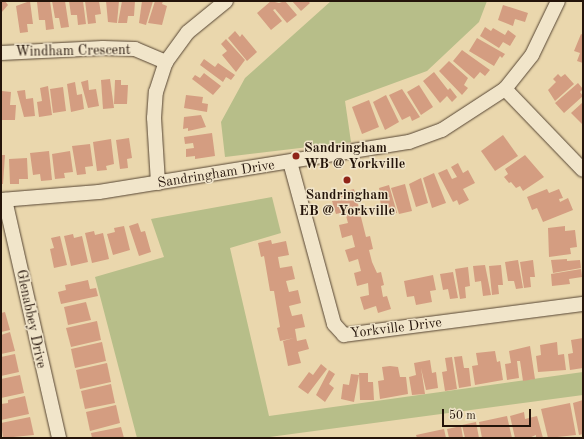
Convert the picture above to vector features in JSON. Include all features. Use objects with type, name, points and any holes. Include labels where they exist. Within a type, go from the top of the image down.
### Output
[{"type":"street","points":[[158,183],[154,118],[156,92],[166,62],[188,32],[226,1]]},
{"type":"street","name":"Sandringham Drive","points":[[3,200],[99,192],[409,142],[442,130],[505,89],[532,55],[558,1]]},
{"type":"street","name":"Windham Crescent","points":[[1,53],[103,48],[136,49],[166,62]]},
{"type":"street","points":[[505,89],[583,170]]},
{"type":"street","name":"Yorkville Drive","points":[[290,162],[334,324],[344,335],[583,304]]},
{"type":"street","name":"Glenabbey Drive","points":[[3,200],[59,438]]},
{"type":"green space","points":[[331,1],[487,1],[479,22],[427,71],[345,101],[351,142],[225,157],[221,122],[245,78]]},
{"type":"green space","points":[[272,197],[281,233],[230,248],[269,416],[583,372],[583,395],[262,438],[137,438],[95,277],[164,257],[151,219]]},
{"type":"building","points":[[1,1],[5,1],[8,5],[1,13]]},
{"type":"building","points":[[30,1],[33,24],[27,24],[28,32],[20,33],[16,6]]},
{"type":"building","points":[[50,1],[54,29],[46,30],[45,20],[39,20],[37,2]]},
{"type":"building","points":[[52,1],[65,1],[69,27],[61,28],[59,18],[55,18]]},
{"type":"building","points":[[69,1],[83,1],[86,24],[78,25],[77,15],[71,15]]},
{"type":"building","points":[[85,1],[99,1],[101,14],[95,15],[96,23],[88,24]]},
{"type":"building","points":[[106,1],[119,1],[117,23],[108,22]]},
{"type":"building","points":[[122,1],[135,1],[134,16],[128,16],[127,23],[118,23]]},
{"type":"building","points":[[142,1],[153,1],[146,25],[139,23]]},
{"type":"building","points":[[155,1],[163,1],[162,4],[167,6],[162,25],[148,23]]},
{"type":"building","points":[[271,1],[279,3],[285,1],[297,15],[287,23],[275,9],[273,10],[282,21],[271,30],[257,13]]},
{"type":"building","points":[[292,1],[308,1],[310,3],[301,11]]},
{"type":"building","points":[[503,5],[528,13],[525,22],[515,19],[513,26],[498,20]]},
{"type":"building","points":[[485,27],[491,31],[493,28],[505,35],[508,30],[516,36],[510,46],[503,42],[499,48],[480,36]]},
{"type":"building","points":[[235,31],[240,37],[242,34],[257,52],[247,61],[228,38]]},
{"type":"building","points":[[581,34],[583,35],[583,63],[577,61],[580,53],[574,51]]},
{"type":"building","points":[[477,38],[505,54],[502,58],[500,56],[494,66],[469,51]]},
{"type":"building","points":[[226,39],[245,60],[236,72],[222,55],[227,51],[221,44]]},
{"type":"building","points":[[462,50],[490,70],[485,76],[480,72],[474,79],[453,61]]},
{"type":"building","points":[[204,59],[215,67],[218,63],[235,75],[231,80],[226,77],[223,82],[200,65]]},
{"type":"building","points":[[449,61],[468,78],[464,85],[468,88],[462,95],[439,71]]},
{"type":"building","points":[[434,72],[448,90],[450,88],[457,97],[452,102],[447,96],[440,103],[423,81]]},
{"type":"building","points":[[204,73],[221,86],[213,95],[192,79],[195,75],[200,78]]},
{"type":"building","points":[[558,74],[561,77],[565,74],[574,84],[555,101],[548,90],[556,82],[553,79]]},
{"type":"building","points":[[110,79],[114,108],[103,109],[101,80]]},
{"type":"building","points":[[88,80],[89,90],[96,89],[99,106],[88,108],[81,82]]},
{"type":"building","points":[[115,80],[121,80],[121,85],[128,85],[127,104],[114,104]]},
{"type":"building","points":[[75,82],[77,95],[82,94],[84,109],[71,112],[67,84]]},
{"type":"building","points":[[578,83],[583,89],[580,92],[583,96],[564,113],[555,103]]},
{"type":"building","points":[[419,85],[433,107],[421,115],[407,92]]},
{"type":"building","points":[[48,86],[52,115],[39,117],[37,102],[42,101],[40,88]]},
{"type":"building","points":[[63,87],[66,111],[53,113],[50,89]]},
{"type":"building","points":[[402,89],[420,117],[412,121],[410,116],[402,120],[389,95]]},
{"type":"building","points":[[25,90],[26,99],[33,98],[35,116],[24,117],[17,91]]},
{"type":"building","points":[[2,91],[11,92],[10,105],[16,105],[15,120],[1,120]]},
{"type":"building","points":[[186,95],[203,97],[202,103],[208,104],[207,112],[184,108]]},
{"type":"building","points":[[386,95],[399,122],[385,130],[373,102]]},
{"type":"building","points":[[369,100],[379,127],[362,134],[352,107]]},
{"type":"building","points":[[583,102],[583,125],[571,113]]},
{"type":"building","points":[[201,115],[206,127],[188,131],[188,128],[183,129],[184,117]]},
{"type":"building","points":[[212,133],[215,156],[195,159],[195,156],[186,157],[186,149],[194,148],[193,143],[185,144],[184,137]]},
{"type":"building","points":[[503,135],[518,156],[495,171],[481,151]]},
{"type":"building","points":[[129,138],[132,158],[127,159],[128,168],[120,169],[116,140]]},
{"type":"building","points":[[111,139],[114,164],[106,166],[107,170],[97,171],[93,142]]},
{"type":"building","points":[[90,144],[93,166],[85,167],[86,174],[77,175],[72,146]]},
{"type":"building","points":[[49,151],[52,180],[41,181],[40,174],[33,175],[30,153]]},
{"type":"building","points":[[70,151],[73,172],[64,173],[65,178],[55,179],[52,154]]},
{"type":"building","points":[[1,155],[5,155],[3,184],[1,184]]},
{"type":"building","points":[[525,155],[544,177],[523,191],[520,186],[516,188],[504,177],[508,174],[505,169]]},
{"type":"building","points":[[27,158],[28,179],[19,179],[19,184],[10,184],[9,159]]},
{"type":"building","points":[[458,163],[463,173],[468,170],[475,183],[463,189],[469,200],[459,205],[457,200],[453,202],[438,173],[447,169],[452,179],[457,177],[451,167]]},
{"type":"building","points":[[434,173],[446,203],[432,208],[423,178]]},
{"type":"building","points":[[421,178],[428,203],[416,207],[409,184]]},
{"type":"building","points":[[405,184],[412,211],[399,214],[391,188]]},
{"type":"building","points":[[389,185],[397,213],[390,214],[388,206],[382,208],[378,193],[380,193],[379,188]]},
{"type":"building","points":[[354,189],[366,237],[370,236],[373,249],[369,250],[372,262],[377,273],[381,272],[384,285],[381,286],[383,297],[387,296],[391,309],[378,313],[376,306],[364,310],[360,297],[369,295],[368,283],[357,286],[354,273],[361,271],[358,259],[349,262],[345,250],[355,247],[352,235],[342,238],[339,225],[348,223],[345,212],[336,214],[332,201],[341,199],[339,193]]},
{"type":"building","points":[[547,189],[549,193],[559,189],[563,198],[559,199],[560,202],[568,198],[573,210],[543,222],[537,208],[532,210],[527,197]]},
{"type":"building","points":[[138,223],[141,232],[145,231],[151,252],[139,256],[129,226]]},
{"type":"building","points":[[124,226],[130,250],[113,255],[107,234],[115,232],[114,228]]},
{"type":"building","points":[[565,226],[565,231],[575,230],[577,247],[570,248],[571,254],[549,257],[548,228]]},
{"type":"building","points":[[94,231],[95,235],[103,233],[109,259],[92,263],[85,233]]},
{"type":"building","points":[[73,234],[74,238],[82,236],[88,262],[71,266],[64,236]]},
{"type":"building","points":[[60,236],[67,265],[54,268],[50,249],[54,248],[51,238]]},
{"type":"building","points":[[271,240],[272,244],[286,241],[289,255],[278,257],[280,268],[292,266],[295,279],[286,281],[289,292],[298,290],[301,303],[289,306],[292,316],[302,314],[305,327],[295,329],[297,341],[306,339],[309,349],[298,352],[301,363],[288,366],[283,341],[294,338],[280,341],[277,328],[280,327],[274,291],[270,291],[264,256],[261,257],[258,243]]},
{"type":"building","points":[[567,259],[567,261],[580,260],[581,268],[553,273],[551,260]]},
{"type":"building","points":[[518,260],[523,288],[516,289],[514,281],[508,281],[505,262]]},
{"type":"building","points":[[533,260],[535,277],[530,277],[531,287],[524,288],[520,262]]},
{"type":"building","points":[[485,265],[491,295],[483,296],[481,281],[475,282],[473,266]]},
{"type":"building","points":[[501,265],[503,285],[498,285],[499,294],[492,295],[489,266]]},
{"type":"building","points":[[468,267],[470,286],[465,287],[466,298],[460,299],[455,269]]},
{"type":"building","points":[[581,269],[582,277],[569,279],[570,284],[552,286],[551,274]]},
{"type":"building","points":[[453,272],[458,298],[450,299],[448,289],[443,290],[440,274]]},
{"type":"building","points":[[433,275],[436,290],[430,291],[432,302],[416,305],[414,296],[407,297],[404,281]]},
{"type":"building","points":[[88,280],[90,289],[96,288],[98,296],[61,304],[58,292],[66,290],[65,285]]},
{"type":"building","points":[[86,302],[91,320],[68,325],[64,307]]},
{"type":"building","points":[[5,312],[10,330],[1,332],[1,313]]},
{"type":"building","points":[[97,321],[101,340],[71,347],[66,328]]},
{"type":"building","points":[[10,332],[15,351],[1,354],[1,335]]},
{"type":"building","points":[[583,338],[583,368],[570,370],[568,354],[573,353],[571,340]]},
{"type":"building","points":[[102,342],[106,361],[75,368],[71,349]]},
{"type":"building","points":[[557,342],[558,355],[564,354],[566,370],[538,372],[536,356],[541,355],[540,345]]},
{"type":"building","points":[[530,346],[535,379],[523,381],[520,361],[517,361],[519,378],[507,380],[505,364],[511,363],[509,351]]},
{"type":"building","points":[[495,351],[497,362],[500,361],[503,380],[475,385],[472,366],[478,365],[476,353]]},
{"type":"building","points":[[15,354],[19,372],[1,376],[1,357]]},
{"type":"building","points":[[462,356],[464,368],[469,368],[471,386],[459,388],[454,357]]},
{"type":"building","points":[[452,357],[457,389],[445,391],[442,372],[447,371],[445,358]]},
{"type":"building","points":[[430,360],[432,373],[436,372],[438,388],[426,390],[421,368],[425,394],[412,395],[409,377],[416,375],[414,363]]},
{"type":"building","points":[[107,363],[111,382],[80,389],[76,370]]},
{"type":"building","points":[[321,364],[327,369],[308,394],[298,387],[309,372],[313,375]]},
{"type":"building","points":[[382,367],[398,367],[400,377],[406,377],[408,394],[380,399],[378,381],[384,380]]},
{"type":"building","points":[[329,370],[335,374],[329,384],[334,388],[325,402],[316,395]]},
{"type":"building","points":[[359,373],[368,373],[368,382],[373,382],[374,400],[360,400]]},
{"type":"building","points":[[351,374],[359,375],[354,402],[341,399],[343,384],[349,385]]},
{"type":"building","points":[[20,375],[24,393],[1,398],[1,379]]},
{"type":"building","points":[[111,384],[115,403],[85,409],[81,391]]},
{"type":"building","points":[[25,396],[29,414],[1,420],[1,404],[8,403],[8,400]]},
{"type":"building","points":[[583,400],[583,434],[579,435],[573,403]]},
{"type":"building","points":[[570,403],[576,435],[548,438],[541,409]]},
{"type":"building","points":[[116,405],[120,423],[90,431],[86,412]]},
{"type":"building","points":[[524,412],[525,419],[537,416],[543,438],[536,438],[536,435],[529,438],[515,438],[510,416]]},
{"type":"building","points":[[507,416],[512,438],[482,438],[479,422]]},
{"type":"building","points":[[30,417],[34,435],[3,438],[1,423]]},
{"type":"building","points":[[476,422],[479,438],[465,438],[462,425]]},
{"type":"building","points":[[461,426],[463,438],[449,438],[447,429]]},
{"type":"building","points":[[121,427],[124,438],[92,438],[91,433]]},
{"type":"building","points":[[444,429],[446,438],[417,438],[416,435]]},
{"type":"place","name":"Sandringham WB @ Yorkville","points":[[296,156]]},
{"type":"place","name":"Sandringham EB @ Yorkville","points":[[347,180]]}]
